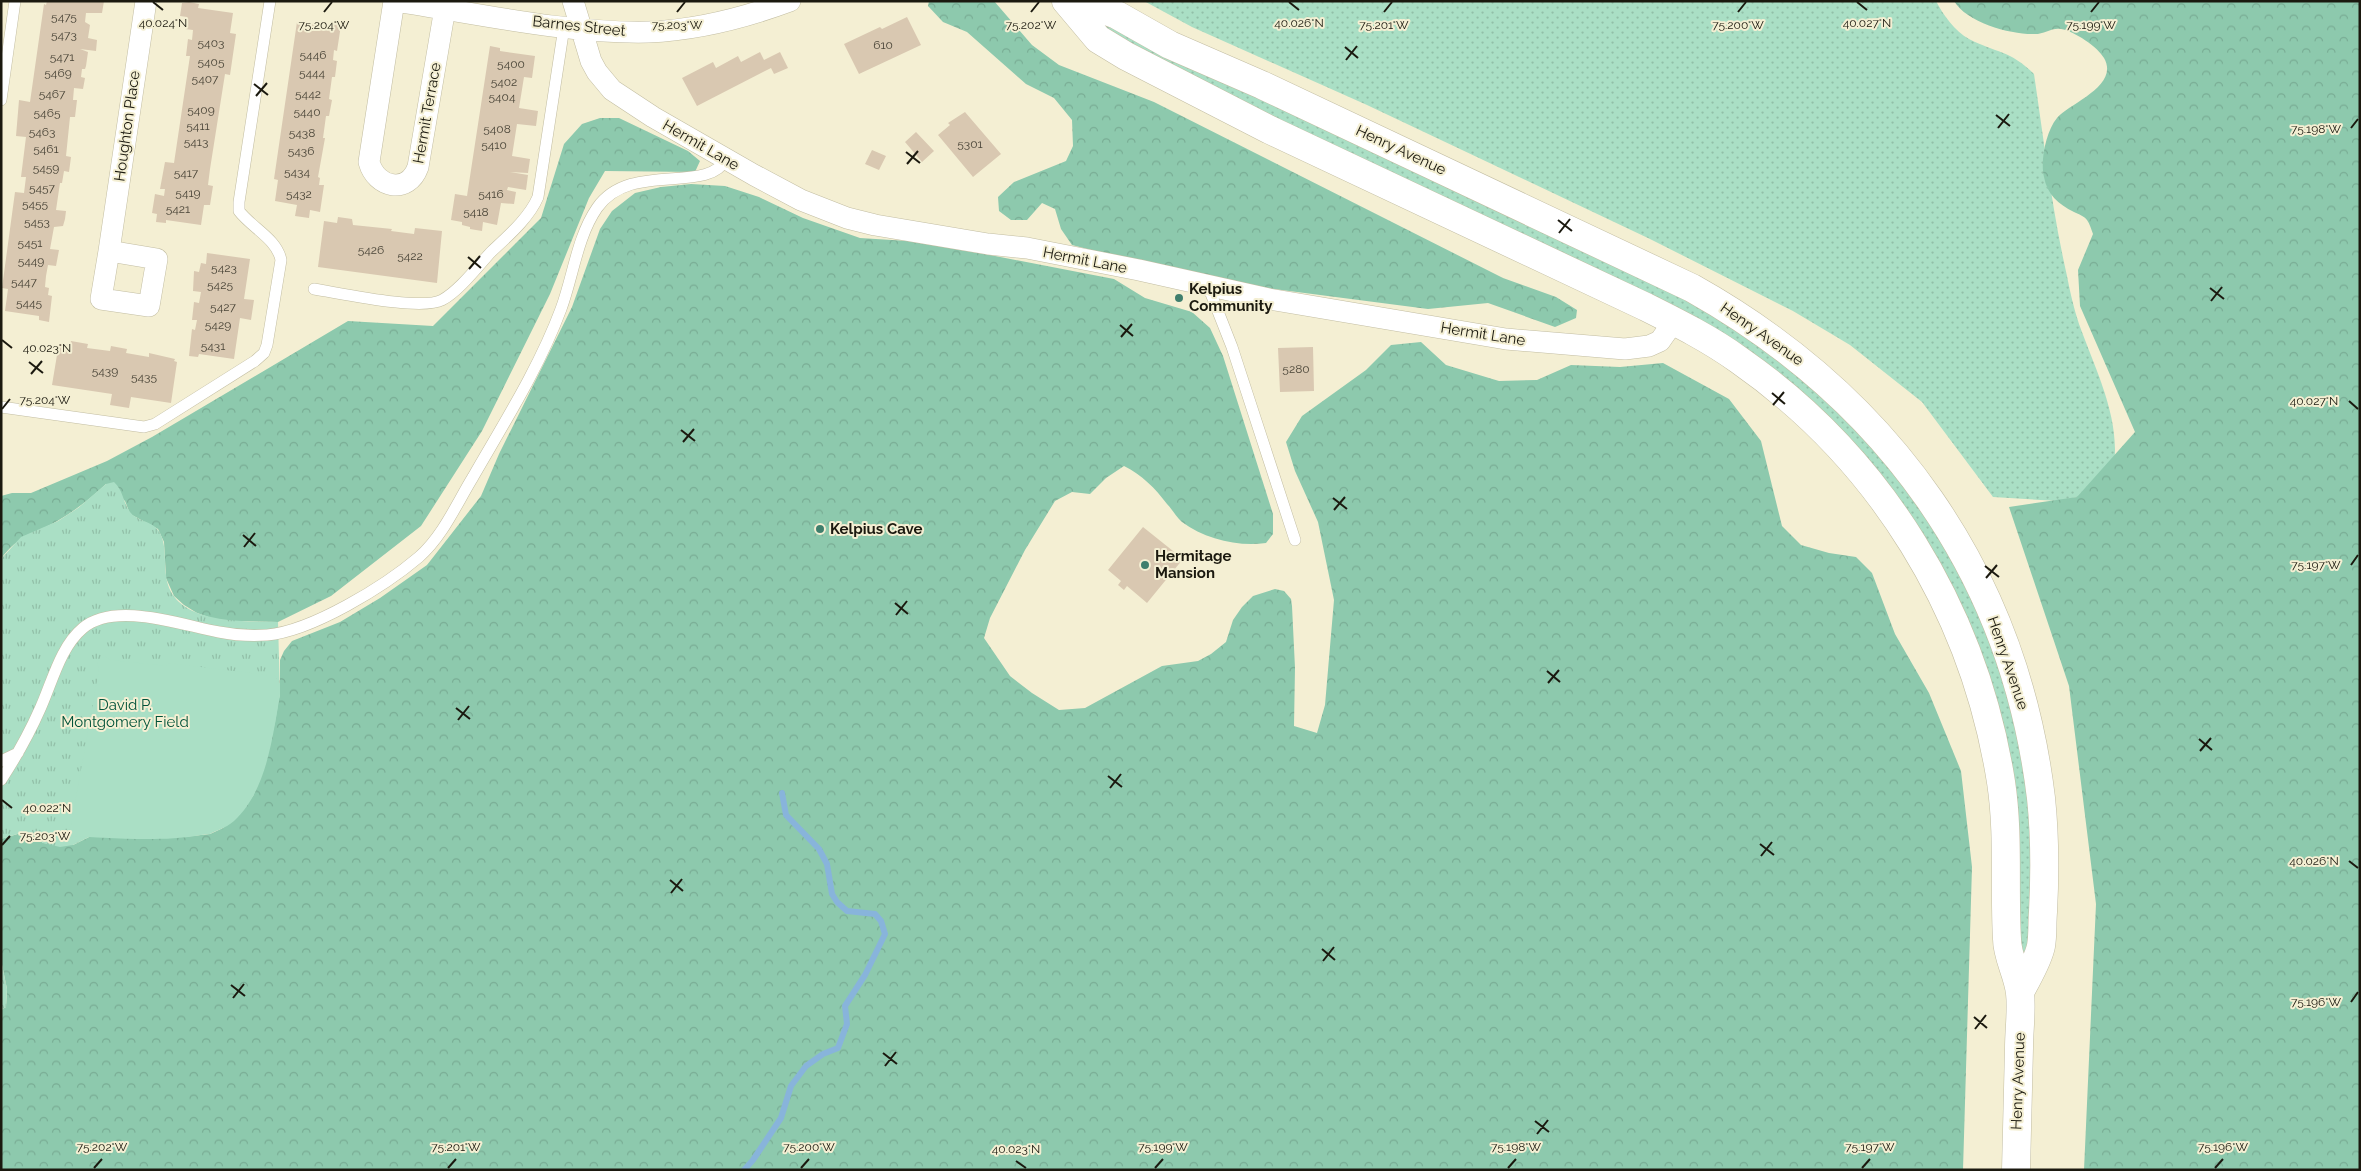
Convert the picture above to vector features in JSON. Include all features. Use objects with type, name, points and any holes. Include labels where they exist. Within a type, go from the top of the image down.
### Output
[{"type":"main road","name":"Henry Avenue","points":[[1066,1],[1098,39],[1134,60],[1270,130],[1674,321],[1738,359],[1794,403],[1822,428],[1874,486],[1900,522],[1934,578],[1951,611],[1971,661],[1987,713],[1995,751],[2005,821],[2007,942],[2020,992],[2016,1170]]},
{"type":"main road","name":"Henry Avenue","points":[[1081,1],[1117,15],[1170,45],[1262,85],[1692,288],[1773,338],[1820,376],[1868,422],[1923,489],[1958,543],[1986,598],[2000,631],[2022,701],[2038,775],[2044,835],[2045,877],[2041,947],[2020,992]]},
{"type":"street","name":"Houghton Place","points":[[109,251],[146,1]]},
{"type":"street","name":"Hermit Terrace","points":[[394,1],[369,162],[372,171],[379,179],[393,185],[407,183],[414,177],[418,166],[445,8]]},
{"type":"street","name":"Barnes Street","points":[[394,1],[572,28],[626,32],[679,30],[733,20],[790,1]]},
{"type":"street","name":"Hermit Lane","points":[[573,1],[572,28],[597,72],[612,90],[647,113],[726,159],[801,200],[847,218],[875,225],[988,244],[1027,248],[1122,266],[1289,303],[1506,339],[1583,347],[1625,349],[1649,346],[1663,338],[1674,321]]},
{"type":"lane","points":[[1,100],[15,1]]},
{"type":"lane","points":[[1,407],[144,427],[155,424],[255,361],[264,353],[267,345],[281,260],[279,252],[273,244],[239,211],[239,202],[270,1]]},
{"type":"lane","points":[[314,289],[404,303],[436,303],[452,292],[508,236],[534,207],[540,191],[572,28]]},
{"type":"lane","points":[[1,780],[32,727],[64,654],[73,638],[89,623],[105,618],[127,616],[146,617],[222,633],[265,635],[293,631],[331,614],[396,576],[422,554],[435,538],[460,498],[538,360],[556,321],[587,228],[599,205],[615,190],[631,183],[709,174],[719,170],[726,159]]},
{"type":"lane","points":[[1208,286],[1232,348],[1295,540]]},
{"type":"lane","points":[[1,761],[18,753]]},
{"type":"green space","points":[[929,1],[994,1],[1032,45],[1059,65],[1154,102],[1503,278],[1556,297],[1577,310],[1576,318],[1555,327],[1488,303],[1428,309],[1243,285],[1160,268],[1072,245],[1061,229],[1055,209],[1042,203],[1027,220],[1011,220],[999,211],[998,197],[1014,182],[1066,161],[1073,146],[1072,120],[1054,98],[1026,84],[967,32],[943,22],[928,6]]},
{"type":"green space","points":[[1144,1],[1936,1],[1950,22],[1964,36],[2018,60],[2034,74],[2053,201],[2071,294],[2079,324],[2109,406],[2113,428],[2115,449],[2113,470],[2107,491],[2058,501],[1993,497],[1922,402],[1850,345],[1793,311],[1650,239],[1367,105],[1192,27]]},
{"type":"green space","points":[[1954,1],[2360,1],[2360,1170],[2084,1170],[2096,904],[2069,686],[2009,507],[2077,497],[2135,432],[2080,306],[2078,270],[2093,234],[2089,223],[2083,216],[2063,206],[2054,198],[2045,183],[2043,170],[2045,146],[2053,124],[2063,112],[2100,85],[2105,77],[2107,68],[2104,58],[2097,49],[2066,30],[2058,29],[2042,33],[2025,34],[2003,30],[1969,16]]},
{"type":"green space","points":[[1100,20],[1687,298],[1803,376],[1899,476],[1951,556],[1990,638],[2023,753],[2033,845],[2029,952],[2022,956],[2002,725],[1824,415],[1099,26]]},
{"type":"green space","points":[[600,118],[619,118],[688,151],[700,161],[695,172],[605,171],[589,198],[550,294],[482,431],[421,526],[331,596],[278,622],[214,619],[197,613],[174,596],[166,578],[164,542],[158,529],[130,514],[125,501],[106,484],[65,516],[14,544],[1,559],[1,496],[12,493],[31,493],[107,461],[152,437],[348,321],[433,326],[541,218],[564,144],[582,124]]},
{"type":"green space","points":[[691,184],[725,186],[759,197],[803,218],[860,238],[908,241],[1114,279],[1145,298],[1192,312],[1210,328],[1223,356],[1273,514],[1273,534],[1266,543],[1244,544],[1233,543],[1201,533],[1182,522],[1148,482],[1124,466],[1106,478],[1090,494],[1072,492],[1055,501],[1025,550],[990,618],[984,638],[1010,676],[1059,710],[1085,708],[1162,666],[1198,661],[1211,654],[1226,642],[1233,620],[1242,607],[1253,596],[1275,589],[1284,591],[1291,599],[1292,606],[1295,668],[1294,726],[1317,733],[1325,705],[1334,600],[1318,522],[1295,471],[1286,442],[1302,416],[1366,370],[1391,345],[1421,342],[1446,365],[1499,381],[1537,380],[1571,365],[1620,367],[1663,363],[1729,399],[1761,441],[1782,526],[1801,545],[1829,553],[1856,557],[1872,573],[1895,634],[1929,693],[1961,771],[1972,867],[1963,1170],[1,1170],[1,1010],[6,1007],[7,989],[1,960],[1,839],[24,832],[36,836],[43,843],[73,845],[89,837],[183,837],[210,834],[223,828],[253,796],[262,773],[280,694],[280,660],[284,651],[292,641],[340,622],[380,598],[427,565],[481,496],[499,454],[572,307],[600,229],[612,211],[635,193],[661,187]]},
{"type":"green space","name":"David P. Montgomery Field","points":[[114,482],[130,512],[155,527],[161,535],[164,546],[166,575],[171,591],[181,603],[194,612],[210,617],[228,620],[278,622],[280,694],[275,723],[262,773],[253,796],[234,820],[210,834],[154,838],[89,837],[73,845],[60,847],[43,843],[36,836],[24,832],[1,839],[1,559],[21,537],[58,521],[78,508],[106,484]]},
{"type":"green space","points":[[105,656],[110,660],[167,666],[168,663],[275,676],[280,684],[280,694],[267,762],[254,794],[245,809],[234,821],[220,829],[201,835],[179,838],[131,839],[69,836],[99,670],[97,662]]},
{"type":"green space","points":[[1,960],[7,989],[6,1007],[1,1010]]},
{"type":"building","points":[[47,1],[104,1],[102,13],[86,13],[85,22],[90,25],[88,38],[97,40],[96,51],[80,49],[88,52],[85,69],[82,69],[81,77],[85,78],[83,89],[74,88],[73,100],[77,100],[75,117],[70,117],[66,156],[71,157],[69,172],[64,171],[62,183],[60,183],[56,210],[66,211],[65,219],[63,226],[54,227],[50,249],[59,250],[56,266],[48,265],[46,276],[45,287],[49,288],[48,295],[52,296],[49,322],[39,320],[39,316],[5,311],[8,289],[2,288],[15,192],[24,193],[26,177],[21,177],[26,137],[16,136],[19,100],[30,102],[44,4],[46,5]]},
{"type":"building","points":[[182,3],[199,4],[198,8],[233,13],[230,33],[236,34],[230,75],[225,74],[210,169],[208,185],[213,186],[210,205],[204,205],[201,225],[166,220],[166,223],[156,222],[157,214],[152,213],[155,194],[164,196],[165,189],[160,189],[165,162],[174,163],[190,56],[186,56],[188,39],[192,40],[193,30],[185,29],[187,17],[180,16]]},
{"type":"building","points":[[907,17],[921,45],[859,74],[844,44]]},
{"type":"building","points":[[297,22],[330,27],[330,24],[341,25],[337,51],[334,50],[333,60],[337,61],[335,77],[332,77],[329,99],[332,100],[329,116],[326,116],[323,138],[325,138],[318,177],[320,178],[319,185],[324,185],[320,212],[310,210],[309,218],[295,216],[297,205],[275,201],[278,180],[274,179]]},
{"type":"building","points":[[490,46],[500,48],[500,51],[535,56],[532,78],[524,77],[519,108],[538,111],[536,126],[517,124],[512,156],[530,159],[528,173],[510,172],[528,175],[526,190],[508,187],[507,190],[516,192],[514,204],[501,203],[497,225],[483,222],[482,231],[470,229],[470,227],[462,225],[462,222],[451,220],[455,194],[467,196]]},
{"type":"building","points":[[760,52],[764,60],[780,52],[788,68],[774,74],[771,68],[697,106],[682,78],[713,62],[716,68],[738,56],[741,62]]},
{"type":"building","points":[[965,112],[1001,154],[973,177],[938,135],[950,125],[948,123]]},
{"type":"building","points":[[916,132],[934,151],[922,162],[905,142]]},
{"type":"building","points":[[872,150],[886,156],[879,170],[865,164]]},
{"type":"building","points":[[338,217],[352,219],[353,225],[392,229],[391,231],[414,234],[415,228],[442,231],[437,283],[318,267],[324,221],[337,223]]},
{"type":"building","points":[[207,253],[250,259],[244,299],[254,300],[251,320],[240,318],[234,359],[199,354],[198,357],[189,356],[192,329],[195,330],[197,320],[192,320],[194,302],[199,303],[201,292],[193,291],[194,271],[199,272],[201,263],[206,264]]},
{"type":"building","points":[[71,341],[88,344],[87,348],[110,351],[111,346],[127,349],[126,353],[149,357],[149,353],[175,359],[174,361],[177,362],[171,403],[131,397],[129,408],[110,405],[112,394],[52,385],[59,343],[70,345]]},
{"type":"building","points":[[1313,347],[1314,391],[1280,392],[1278,348]]},
{"type":"building","name":"Hermitage Mansion","points":[[1143,527],[1183,559],[1147,603],[1127,586],[1124,590],[1118,585],[1121,581],[1108,570]]},
{"type":"waterway","points":[[744,1170],[753,1160],[781,1118],[791,1086],[806,1066],[823,1054],[838,1048],[847,1024],[845,1006],[865,975],[885,934],[881,921],[875,914],[847,911],[837,902],[832,894],[827,864],[819,849],[786,815],[782,793]]},
{"type":"place","name":"Kelpius Community","points":[[1179,298]]},
{"type":"place","name":"Kelpius Cave","points":[[820,529]]},
{"type":"place","name":"Hermitage Mansion","points":[[1145,565]]}]
